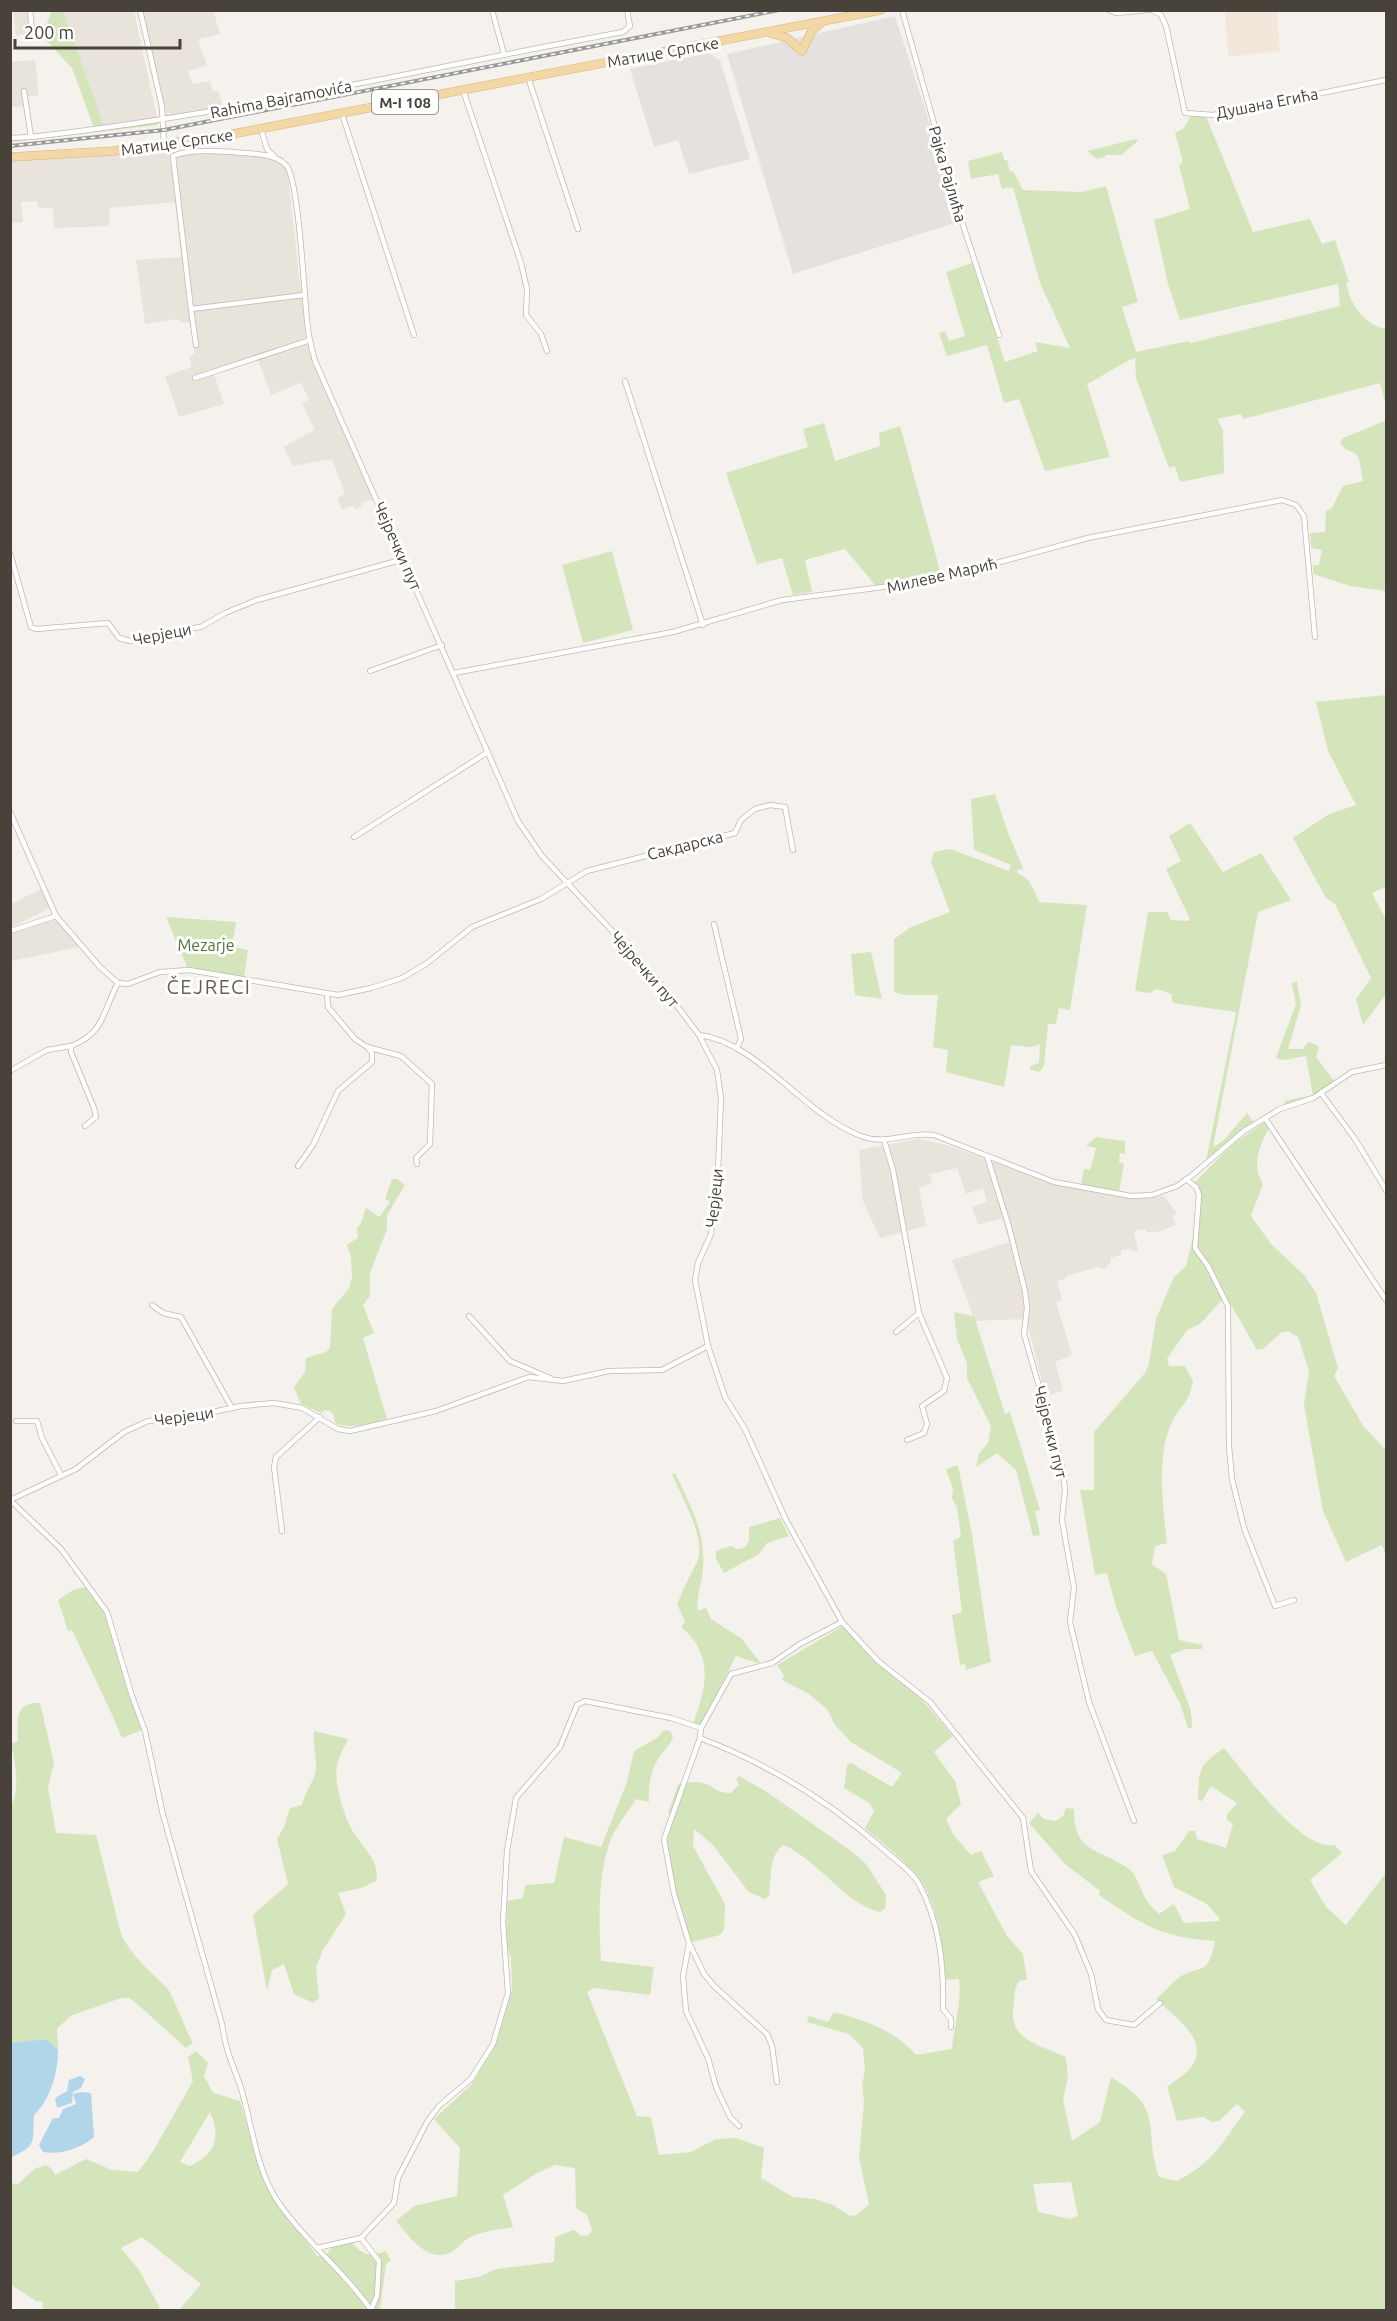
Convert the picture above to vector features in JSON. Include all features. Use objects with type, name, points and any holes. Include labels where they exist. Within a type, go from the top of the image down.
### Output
[{"type":"main road","name":"M-I 108","points":[[823,22],[882,10]]},
{"type":"main road","name":"Матице Српске","points":[[10,157],[78,154],[164,145],[261,129],[823,22]]},
{"type":"main road","points":[[768,33],[787,38],[802,51],[811,32],[823,22]]},
{"type":"street","points":[[30,10],[32,31]]},
{"type":"street","points":[[140,10],[164,121],[164,145]]},
{"type":"street","points":[[492,10],[504,54]]},
{"type":"street","name":"Rahima Bajramovića","points":[[10,138],[164,121],[623,32],[630,26],[627,10]]},
{"type":"street","name":"Рајка Рајлића","points":[[902,10],[961,219],[999,335]]},
{"type":"street","name":"Душана Егића","points":[[1109,10],[1116,13],[1150,10],[1161,15],[1166,26],[1185,113],[1213,115],[1386,80]]},
{"type":"street","points":[[528,77],[578,230]]},
{"type":"street","points":[[463,90],[508,221],[527,289],[526,315],[541,334],[547,351]]},
{"type":"street","points":[[24,91],[31,136]]},
{"type":"street","points":[[342,114],[414,335]]},
{"type":"street","name":"Чејречки пут","points":[[261,129],[267,149],[291,174],[310,340],[320,374],[404,559],[518,821],[543,856],[648,969],[699,1035]]},
{"type":"street","points":[[196,345],[172,158],[187,153],[229,152],[276,158]]},
{"type":"street","points":[[191,309],[304,295]]},
{"type":"street","points":[[195,378],[310,340]]},
{"type":"street","points":[[625,381],[703,625]]},
{"type":"street","name":"Милеве Мaрић","points":[[454,673],[703,625],[776,602],[930,581],[1088,538],[1282,500],[1296,505],[1304,516],[1315,637]]},
{"type":"street","name":"Черјеци","points":[[10,553],[31,627],[36,629],[108,623],[112,625],[119,638],[130,641],[157,633],[201,627],[225,613],[257,600],[404,559]]},
{"type":"street","points":[[370,671],[442,645]]},
{"type":"street","points":[[354,837],[488,752]]},
{"type":"street","name":"Сакдарска","points":[[569,883],[601,866],[735,833],[743,817],[755,809],[770,805],[785,807],[793,850]]},
{"type":"street","points":[[10,812],[57,916],[100,967],[118,983],[128,984],[160,972],[189,970],[327,994],[371,988],[402,978],[426,964],[472,927],[541,899],[569,883]]},
{"type":"street","points":[[10,931],[57,916]]},
{"type":"street","points":[[714,924],[741,1040],[737,1048]]},
{"type":"street","points":[[10,1071],[47,1050],[71,1046],[88,1040],[95,1034],[118,983]]},
{"type":"street","points":[[298,1166],[313,1145],[338,1090],[372,1062],[372,1053],[367,1047],[355,1039],[332,1014],[326,1002],[327,994]]},
{"type":"street","points":[[699,1035],[713,1037],[737,1048],[827,1117],[859,1136],[884,1140],[922,1133],[1054,1182],[1131,1196],[1158,1194],[1186,1179],[1244,1131],[1286,1106],[1321,1093],[1352,1072],[1386,1065]]},
{"type":"street","name":"Черјеци","points":[[10,1500],[76,1469],[136,1425],[232,1408],[281,1404],[297,1407],[320,1417],[338,1429],[356,1430],[436,1412],[522,1379],[555,1380],[609,1371],[662,1370],[708,1346],[695,1275],[711,1234],[718,1171],[721,1098],[717,1070],[699,1035]]},
{"type":"street","points":[[71,1046],[71,1052],[85,1082],[96,1117],[85,1126]]},
{"type":"street","points":[[367,1047],[401,1056],[432,1084],[430,1144],[416,1158],[417,1164]]},
{"type":"street","points":[[1321,1093],[1355,1139],[1386,1190]]},
{"type":"street","points":[[1265,1118],[1386,1300]]},
{"type":"street","points":[[884,1140],[893,1170],[919,1313],[944,1368],[947,1385],[944,1391],[921,1406],[927,1424],[924,1433],[908,1440]]},
{"type":"street","name":"Чејречки пут","points":[[987,1156],[1009,1227],[1025,1292],[1027,1308],[1024,1334],[1062,1466],[1065,1490],[1062,1520],[1074,1588],[1070,1622],[1089,1702],[1134,1821]]},
{"type":"street","points":[[1186,1179],[1196,1187],[1199,1195],[1196,1252],[1208,1266],[1227,1306],[1229,1446],[1238,1507],[1275,1606],[1294,1600]]},
{"type":"street","points":[[152,1305],[164,1312],[181,1317],[232,1408]]},
{"type":"street","points":[[896,1332],[919,1313]]},
{"type":"street","points":[[470,1316],[510,1361],[555,1380]]},
{"type":"street","points":[[708,1346],[725,1397],[745,1429],[785,1518],[842,1622],[878,1661],[930,1702],[1023,1818],[1031,1871],[1076,1935],[1092,1974],[1101,2014],[1110,2021],[1134,2025],[1160,2003]]},
{"type":"street","points":[[282,1531],[274,1467],[276,1457],[320,1417]]},
{"type":"street","points":[[16,1421],[37,1420],[61,1475]]},
{"type":"street","points":[[10,1500],[61,1549],[107,1612],[145,1731],[163,1815],[219,2013],[225,2050],[240,2086],[265,2176],[279,2204],[305,2238],[325,2254],[371,2310],[377,2296],[379,2261],[361,2238]]},
{"type":"street","points":[[777,2082],[772,2046],[767,2034],[714,1986],[704,1974],[689,1944],[674,1894],[664,1839],[700,1738],[701,1728],[728,1678],[735,1671],[761,1668],[842,1622]]},
{"type":"street","points":[[317,2248],[361,2238],[394,2204],[398,2178],[427,2122],[439,2106],[471,2079],[492,2044],[508,1993],[508,1959],[503,1922],[507,1851],[516,1798],[560,1747],[577,1705],[585,1701],[593,1702],[671,1718],[701,1728]]},
{"type":"street","points":[[700,1738],[735,1752],[786,1778],[839,1812],[912,1874],[927,1901],[938,1931],[943,2009],[951,2019],[951,2027]]},
{"type":"street","points":[[689,1944],[683,1976],[686,2011],[708,2058],[716,2087],[730,2117],[739,2126]]},
{"type":"street","points":[[325,2254],[332,2244]]},
{"type":"shaded area","points":[[13,11],[28,11],[30,32],[16,36]]},
{"type":"shaded area","points":[[63,11],[134,11],[157,118],[104,125]]},
{"type":"shaded area","points":[[142,11],[220,11],[214,13],[220,34],[198,39],[207,66],[188,71],[192,84],[210,81],[213,91],[218,91],[223,107],[167,119]]},
{"type":"shaded area","points":[[1225,11],[1277,11],[1280,51],[1228,57]]},
{"type":"shaded area","points":[[895,16],[961,221],[793,274],[727,54]]},
{"type":"shaded area","points":[[709,53],[720,60],[750,159],[689,174],[678,140],[654,147],[630,69]]},
{"type":"shaded area","points":[[35,60],[39,95],[25,97],[21,87],[23,106],[11,107],[10,62]]},
{"type":"shaded area","points":[[153,149],[233,152],[279,159],[287,168],[306,337],[319,376],[374,499],[361,503],[362,506],[355,509],[353,505],[342,510],[337,498],[345,494],[332,459],[293,466],[283,447],[315,430],[302,404],[309,399],[301,383],[271,395],[257,357],[213,371],[224,404],[179,417],[165,376],[192,367],[189,357],[195,353],[190,322],[181,323],[180,319],[145,324],[136,260],[181,257],[175,202],[110,208],[109,226],[54,228],[53,208],[39,208],[36,201],[21,202],[23,222],[11,223],[10,159]]},
{"type":"shaded area","points":[[41,889],[50,905],[47,910],[11,927],[11,904]]},
{"type":"shaded area","points":[[54,920],[66,929],[79,947],[12,961],[11,937],[14,933]]},
{"type":"shaded area","points":[[918,1139],[947,1145],[1055,1184],[1132,1199],[1164,1196],[1177,1214],[1172,1216],[1176,1225],[1158,1232],[1147,1232],[1145,1229],[1134,1231],[1138,1250],[1133,1252],[1131,1248],[1121,1251],[1121,1255],[1110,1258],[1111,1262],[1104,1269],[1098,1267],[1066,1276],[1057,1281],[1062,1300],[1056,1302],[1072,1355],[1055,1362],[1063,1391],[1046,1396],[1026,1319],[975,1321],[952,1260],[1009,1242],[1002,1218],[978,1225],[972,1207],[987,1202],[983,1188],[966,1194],[957,1168],[930,1174],[932,1184],[919,1188],[926,1226],[880,1238],[862,1199],[859,1150]]},
{"type":"green space","points":[[51,11],[63,11],[104,125],[94,128],[72,68],[43,37]]},
{"type":"green space","points":[[1206,116],[1253,232],[1310,219],[1322,244],[1335,240],[1349,282],[1346,283],[1348,291],[1359,312],[1371,323],[1386,329],[1386,591],[1350,586],[1313,574],[1313,565],[1319,565],[1322,550],[1311,548],[1310,533],[1325,532],[1326,511],[1332,508],[1343,486],[1363,481],[1359,459],[1355,453],[1345,449],[1340,443],[1343,438],[1385,421],[1385,402],[1380,383],[1243,419],[1241,414],[1217,419],[1223,430],[1224,473],[1180,482],[1175,466],[1169,468],[1136,378],[1135,358],[1087,384],[1110,457],[1045,471],[1019,399],[1004,403],[987,345],[947,356],[939,333],[945,331],[949,341],[965,336],[946,272],[972,263],[1005,362],[1038,351],[1035,342],[1070,348],[1040,283],[1013,187],[1002,189],[998,174],[971,179],[968,161],[1002,152],[1010,172],[1013,171],[1023,190],[1082,192],[1106,186],[1138,302],[1122,307],[1136,352],[1188,341],[1191,343],[1340,306],[1338,284],[1180,320],[1168,284],[1154,220],[1190,209],[1179,165],[1183,162],[1175,133],[1184,128],[1190,117]]},
{"type":"green space","points":[[157,121],[158,125],[11,142],[11,138]]},
{"type":"green space","points":[[1136,139],[1138,141],[1121,155],[1105,155],[1097,159],[1087,151]]},
{"type":"green space","points":[[824,423],[835,461],[880,446],[879,433],[900,426],[941,574],[876,586],[845,549],[805,560],[812,592],[793,595],[782,558],[757,564],[726,473],[808,447],[803,429]]},
{"type":"green space","points":[[612,551],[633,630],[583,643],[562,565]]},
{"type":"green space","points":[[1386,695],[1386,887],[1372,893],[1386,920],[1386,994],[1363,1025],[1356,999],[1371,978],[1335,904],[1326,898],[1293,838],[1329,814],[1356,805],[1328,751],[1316,702]]},
{"type":"green space","points":[[995,794],[1023,868],[1018,869],[1017,873],[1029,881],[1039,902],[1087,905],[1070,1010],[1059,1008],[1056,1024],[1048,1024],[1044,1066],[1039,1072],[1030,1069],[1030,1066],[1039,1063],[1040,1044],[1031,1047],[1011,1045],[1004,1087],[946,1072],[948,1050],[933,1047],[938,995],[904,995],[894,992],[894,939],[911,927],[950,912],[931,862],[934,852],[950,849],[1009,871],[1011,865],[974,850],[971,799]]},
{"type":"green space","points":[[1190,823],[1223,872],[1261,853],[1291,900],[1258,912],[1213,1147],[1224,1140],[1247,1113],[1255,1124],[1205,1166],[1236,1012],[1173,1003],[1171,994],[1157,989],[1150,993],[1135,991],[1148,912],[1167,912],[1171,920],[1188,921],[1190,919],[1166,869],[1181,861],[1169,836]]},
{"type":"green space","name":"Mezarje","points":[[166,917],[236,922],[232,946],[248,950],[244,978],[188,969]]},
{"type":"green space","points":[[871,952],[882,999],[855,995],[851,954]]},
{"type":"green space","points":[[1297,981],[1301,1005],[1288,1049],[1303,1049],[1308,1042],[1319,1046],[1316,1057],[1336,1083],[1320,1095],[1285,1106],[1284,1101],[1313,1095],[1306,1056],[1282,1060],[1276,1058],[1296,1004],[1292,983]]},
{"type":"green space","points":[[1265,1122],[1269,1129],[1259,1149],[1257,1164],[1263,1184],[1251,1216],[1271,1244],[1304,1275],[1316,1293],[1338,1368],[1334,1376],[1364,1427],[1386,1450],[1386,1555],[1382,1545],[1346,1562],[1323,1511],[1304,1405],[1309,1371],[1298,1337],[1290,1332],[1282,1332],[1263,1349],[1257,1350],[1227,1298],[1219,1303],[1200,1324],[1187,1330],[1167,1359],[1169,1366],[1185,1366],[1193,1381],[1187,1400],[1175,1416],[1167,1435],[1162,1482],[1167,1543],[1155,1546],[1152,1564],[1166,1574],[1179,1640],[1203,1645],[1202,1649],[1186,1649],[1170,1655],[1191,1711],[1192,1728],[1188,1728],[1180,1703],[1152,1651],[1135,1656],[1116,1607],[1107,1573],[1095,1575],[1080,1490],[1094,1490],[1094,1432],[1145,1373],[1149,1364],[1156,1319],[1174,1277],[1186,1266],[1193,1237],[1197,1203],[1196,1192],[1192,1185],[1233,1144]]},
{"type":"green space","points":[[1096,1137],[1125,1141],[1125,1154],[1120,1153],[1119,1162],[1124,1164],[1119,1192],[1081,1185],[1084,1169],[1090,1170],[1096,1148],[1086,1146]]},
{"type":"green space","points":[[392,1179],[397,1179],[405,1185],[387,1215],[387,1229],[370,1273],[370,1296],[363,1305],[374,1333],[363,1338],[387,1419],[355,1426],[336,1424],[332,1412],[326,1410],[321,1413],[301,1404],[294,1387],[305,1372],[306,1358],[326,1352],[330,1348],[332,1309],[349,1288],[352,1278],[351,1257],[347,1245],[358,1238],[357,1228],[366,1208],[379,1217],[390,1202],[385,1199]]},
{"type":"green space","points":[[954,1312],[974,1316],[1005,1414],[1010,1412],[1040,1510],[1035,1511],[1040,1535],[1033,1536],[1016,1470],[997,1453],[976,1467],[979,1454],[988,1443],[991,1426],[967,1378],[967,1363],[957,1339]]},
{"type":"green space","points":[[958,1466],[972,1534],[991,1662],[966,1670],[965,1664],[960,1665],[952,1615],[962,1612],[953,1541],[961,1537],[957,1507],[952,1498],[953,1488],[946,1470]]},
{"type":"green space","points":[[675,1473],[696,1519],[702,1543],[703,1569],[698,1611],[706,1608],[711,1619],[742,1639],[759,1661],[758,1663],[736,1656],[701,1726],[693,1723],[702,1697],[705,1672],[703,1660],[692,1637],[681,1627],[685,1622],[677,1604],[697,1562],[699,1542],[692,1518],[672,1474]]},
{"type":"green space","points":[[780,1518],[789,1536],[767,1543],[759,1554],[724,1573],[716,1559],[716,1551],[731,1546],[737,1549],[744,1548],[749,1541],[749,1527]]},
{"type":"green space","points":[[85,1587],[105,1614],[142,1730],[122,1738],[72,1630],[68,1631],[58,1600],[73,1590]]},
{"type":"green space","points":[[843,1626],[872,1658],[918,1695],[953,1736],[934,1752],[955,1781],[961,1804],[946,1819],[953,1834],[971,1855],[981,1851],[994,1876],[978,1882],[1007,1936],[1023,1954],[1027,1980],[1019,1981],[1015,1989],[1013,2015],[1015,2025],[1026,2039],[1066,2057],[1068,2077],[1063,2099],[1072,2141],[1100,2122],[1111,2077],[1140,2100],[1150,2120],[1154,2159],[1159,2177],[1177,2181],[1190,2174],[1209,2159],[1245,2112],[1237,2104],[1219,2121],[1212,2122],[1203,2117],[1177,2121],[1167,2087],[1192,2066],[1196,2056],[1196,2047],[1187,2029],[1156,1999],[1177,1979],[1206,1966],[1215,1941],[1166,1933],[1127,1914],[1099,1895],[1100,1891],[1065,1864],[1029,1823],[1038,1813],[1044,1819],[1055,1821],[1063,1816],[1066,1808],[1074,1809],[1078,1834],[1083,1842],[1128,1868],[1147,1901],[1159,1914],[1174,1904],[1184,1923],[1219,1921],[1207,1904],[1174,1887],[1162,1855],[1175,1851],[1189,1831],[1195,1831],[1197,1839],[1226,1848],[1233,1824],[1227,1820],[1227,1814],[1237,1803],[1211,1786],[1202,1801],[1198,1800],[1202,1769],[1209,1759],[1224,1748],[1259,1791],[1290,1823],[1306,1836],[1321,1844],[1334,1845],[1342,1853],[1310,1880],[1326,1907],[1346,1925],[1386,1873],[1386,2310],[455,2310],[455,2281],[479,2277],[496,2269],[554,2262],[555,2237],[574,2230],[581,2236],[589,2235],[592,2230],[587,2215],[576,2208],[575,2168],[555,2165],[537,2173],[503,2195],[513,2227],[472,2236],[444,2255],[436,2255],[420,2247],[396,2221],[414,2206],[457,2196],[460,2148],[434,2119],[472,2084],[496,2044],[512,1990],[511,1958],[506,1944],[507,1901],[523,1898],[525,1885],[554,1883],[564,1837],[601,1847],[627,1782],[634,1751],[657,1738],[664,1730],[670,1731],[673,1736],[654,1767],[649,1785],[649,1802],[636,1799],[613,1834],[603,1868],[600,1899],[601,1961],[654,1967],[650,1995],[594,1988],[587,1992],[637,2116],[651,2117],[659,2155],[691,2152],[716,2139],[736,2138],[764,2148],[761,2178],[793,2197],[815,2199],[833,2205],[850,2216],[857,2215],[869,2204],[859,2158],[864,2102],[863,2048],[849,2034],[807,2022],[809,2016],[828,2022],[834,2012],[867,2023],[898,2039],[916,2055],[952,2049],[959,2005],[959,1979],[946,1980],[938,1922],[929,1895],[908,1865],[865,1828],[874,1811],[869,1803],[844,1788],[847,1765],[851,1763],[892,1787],[902,1773],[851,1742],[835,1725],[827,1709],[809,1694],[782,1680],[784,1675],[777,1665]],"holes":[[[1071,2182],[1078,2216],[1070,2219],[1038,2212],[1033,2184]]]},
{"type":"green space","points":[[40,1703],[54,1763],[48,1787],[56,1833],[96,1835],[121,1934],[135,1956],[169,1991],[193,2043],[186,2048],[129,1998],[121,1998],[70,2016],[57,2029],[58,2050],[46,2039],[11,2043],[10,1807],[16,1785],[11,1744],[18,1741],[18,1720],[21,1710],[25,1706]]},
{"type":"green space","points":[[314,1731],[348,1739],[337,1765],[339,1795],[352,1831],[372,1858],[377,1873],[376,1881],[361,1888],[338,1893],[346,1914],[323,1950],[316,1967],[319,1998],[313,2003],[294,1994],[284,1964],[272,1970],[267,1991],[253,1915],[288,1884],[277,1839],[284,1827],[290,1808],[302,1805],[312,1782],[316,1764]]},
{"type":"green space","points":[[739,1776],[767,1792],[854,1853],[866,1864],[886,1895],[885,1909],[880,1912],[855,1900],[809,1861],[784,1845],[775,1854],[769,1896],[764,1899],[748,1891],[713,1845],[694,1829],[693,1846],[725,1904],[724,1930],[720,1935],[692,1942],[676,1894],[667,1841],[673,1815],[668,1813],[678,1785],[698,1782],[724,1793],[731,1793],[739,1784],[736,1780]]},
{"type":"green space","points":[[196,2051],[208,2063],[204,2076],[213,2093],[240,2101],[267,2188],[317,2256],[325,2257],[332,2247],[350,2240],[366,2254],[386,2251],[391,2261],[386,2264],[380,2310],[179,2310],[201,2284],[142,2237],[121,2248],[139,2270],[160,2308],[155,2310],[11,2310],[42,2309],[43,2302],[36,2301],[11,2285],[11,2182],[17,2185],[34,2169],[46,2165],[55,2175],[86,2159],[112,2170],[138,2172],[152,2153],[193,2081],[188,2057]],"holes":[[[210,2112],[215,2137],[211,2150],[190,2166],[180,2162]]]},
{"type":"water","points":[[46,2039],[58,2050],[55,2077],[49,2094],[34,2115],[30,2145],[11,2157],[11,2043]]},
{"type":"water","points":[[80,2076],[85,2079],[81,2088],[73,2092],[72,2103],[57,2108],[55,2098],[67,2091],[69,2080]]},
{"type":"water","points":[[91,2093],[94,2137],[70,2150],[56,2153],[43,2152],[39,2145],[53,2118],[59,2118],[63,2109],[76,2104],[73,2094]]},
{"type":"railway","points":[[10,146],[164,130],[779,10]]},
{"type":"district","name":"ČEJRECI","points":[[209,986]]}]
